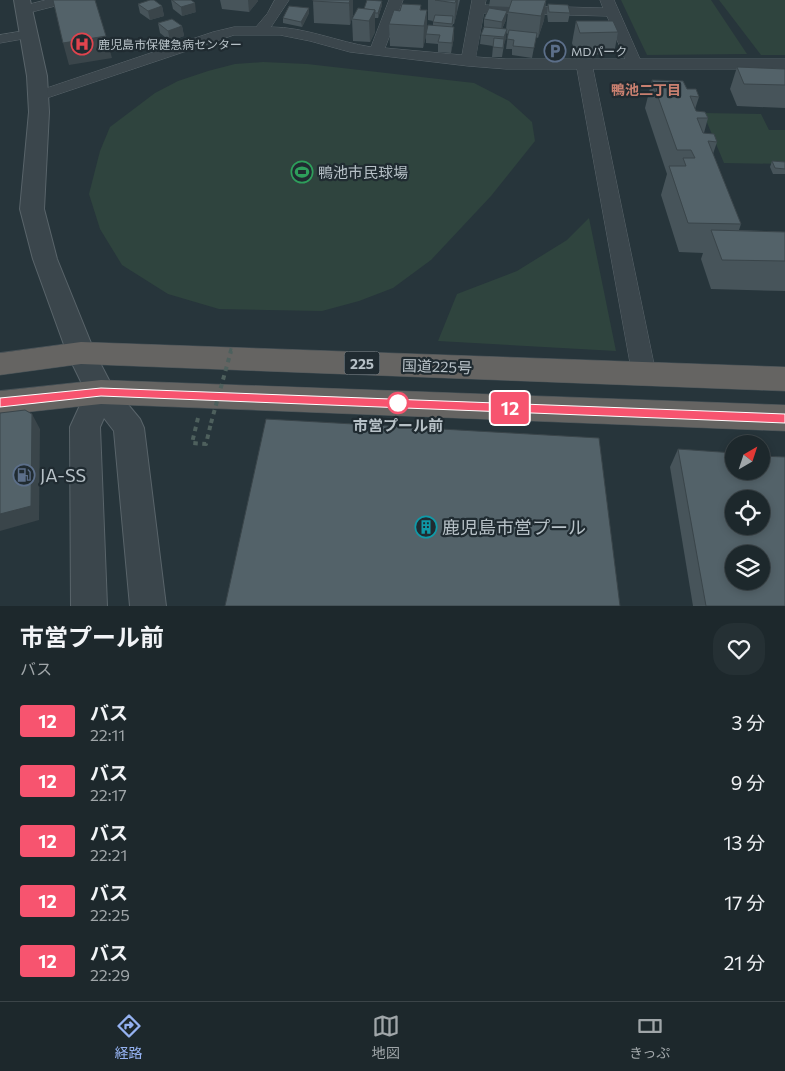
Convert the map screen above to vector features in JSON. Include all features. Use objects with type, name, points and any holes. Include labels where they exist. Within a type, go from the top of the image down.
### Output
[{"type":"highway","name":"国道225号","points":[[0,364],[81,353],[785,379]]},
{"type":"highway","points":[[0,403],[101,392],[785,418]]},
{"type":"street","points":[[62,0],[23,5],[37,76],[39,112],[32,209],[45,259],[81,353],[101,392],[130,428],[148,606]]},
{"type":"street","points":[[261,30],[273,16],[282,0]]},
{"type":"street","points":[[376,52],[396,0]]},
{"type":"street","points":[[468,61],[478,4],[610,6],[634,63]]},
{"type":"street","points":[[38,96],[234,31],[280,31],[312,37],[350,48],[376,52],[506,64],[785,64]]},
{"type":"street","points":[[0,39],[29,34]]},
{"type":"street","points":[[584,64],[644,374]]},
{"type":"street","points":[[89,606],[85,427],[101,392]]},
{"type":"path","points":[[201,409],[192,443],[206,444],[232,346]]},
{"type":"green space","points":[[621,0],[711,0],[747,54],[647,55]]},
{"type":"green space","points":[[719,0],[785,0],[785,55],[761,55]]},
{"type":"green space","name":"鴨池市民球場","points":[[263,62],[307,64],[474,83],[509,101],[532,122],[535,141],[491,196],[431,260],[393,288],[359,301],[322,311],[219,309],[168,294],[122,265],[100,229],[89,194],[100,151],[110,127],[155,93],[178,81],[208,71],[235,64]]},
{"type":"green space","points":[[703,113],[761,114],[769,130],[785,130],[785,164],[724,163]]},
{"type":"green space","points":[[589,218],[616,351],[438,341],[457,294],[517,271],[567,240]]},
{"type":"building","points":[[53,0],[95,0],[106,36],[63,43]]},
{"type":"building","points":[[154,0],[162,6],[148,11],[138,4]]},
{"type":"building","points":[[172,0],[191,0],[195,3],[181,7]]},
{"type":"building","points":[[313,0],[350,0],[349,3]]},
{"type":"building","points":[[367,0],[382,1],[378,13],[375,13],[375,10],[364,9]]},
{"type":"building","points":[[435,0],[456,0],[455,3]]},
{"type":"building","points":[[512,0],[546,0],[541,16],[508,12]]},
{"type":"building","points":[[402,4],[421,5],[420,10],[427,10],[424,26],[389,24],[394,10],[400,11]]},
{"type":"building","points":[[548,4],[568,5],[570,13],[549,12]]},
{"type":"building","points":[[289,6],[309,8],[301,22],[283,18]]},
{"type":"building","points":[[358,8],[375,10],[369,21],[352,19]]},
{"type":"building","points":[[489,8],[507,11],[502,22],[484,19]]},
{"type":"building","points":[[435,15],[453,16],[452,24],[433,22]]},
{"type":"building","points":[[172,19],[182,26],[168,31],[158,23]]},
{"type":"building","points":[[576,21],[613,21],[618,32],[580,33]]},
{"type":"building","points":[[428,25],[454,27],[452,43],[438,42],[440,35],[426,34]]},
{"type":"building","points":[[484,27],[507,29],[504,37],[481,35]]},
{"type":"building","points":[[509,30],[537,33],[534,48],[513,46],[514,40],[507,39]]},
{"type":"building","points":[[494,38],[504,39],[503,48],[493,47]]},
{"type":"building","points":[[737,67],[785,69],[785,85],[744,84]]},
{"type":"building","points":[[652,80],[683,81],[687,89],[696,89],[699,97],[690,96],[696,111],[705,112],[708,118],[697,118],[703,133],[714,134],[717,142],[708,141],[741,224],[688,223],[669,166],[686,166],[683,158],[695,158],[691,150],[677,150]]},
{"type":"building","points":[[772,161],[785,162],[785,169],[775,168]]},
{"type":"building","points":[[711,230],[785,232],[785,261],[722,260]]},
{"type":"building","points":[[25,410],[32,414],[31,506],[0,514],[0,413]]},
{"type":"building","name":"鹿児島市営プール","points":[[266,419],[599,438],[620,606],[225,606]]},
{"type":"building","points":[[678,449],[725,452],[725,480],[770,480],[770,456],[785,457],[785,606],[706,606]]},
{"type":"bus line","name":"12","points":[[0,403],[101,392],[785,418]]},
{"type":"place","name":"鹿児島市保健急病センター","points":[[82,44]]},
{"type":"place","name":"MDパーク","points":[[555,51]]},
{"type":"place","name":"鴨池市民球場","points":[[302,172]]},
{"type":"place","name":"市営プール前","points":[[398,403]]},
{"type":"place","name":"JA-SS","points":[[24,475]]},
{"type":"place","name":"鹿児島市営プール","points":[[426,527]]},
{"type":"district","name":"鴨池二丁目","points":[[646,89]]}]
